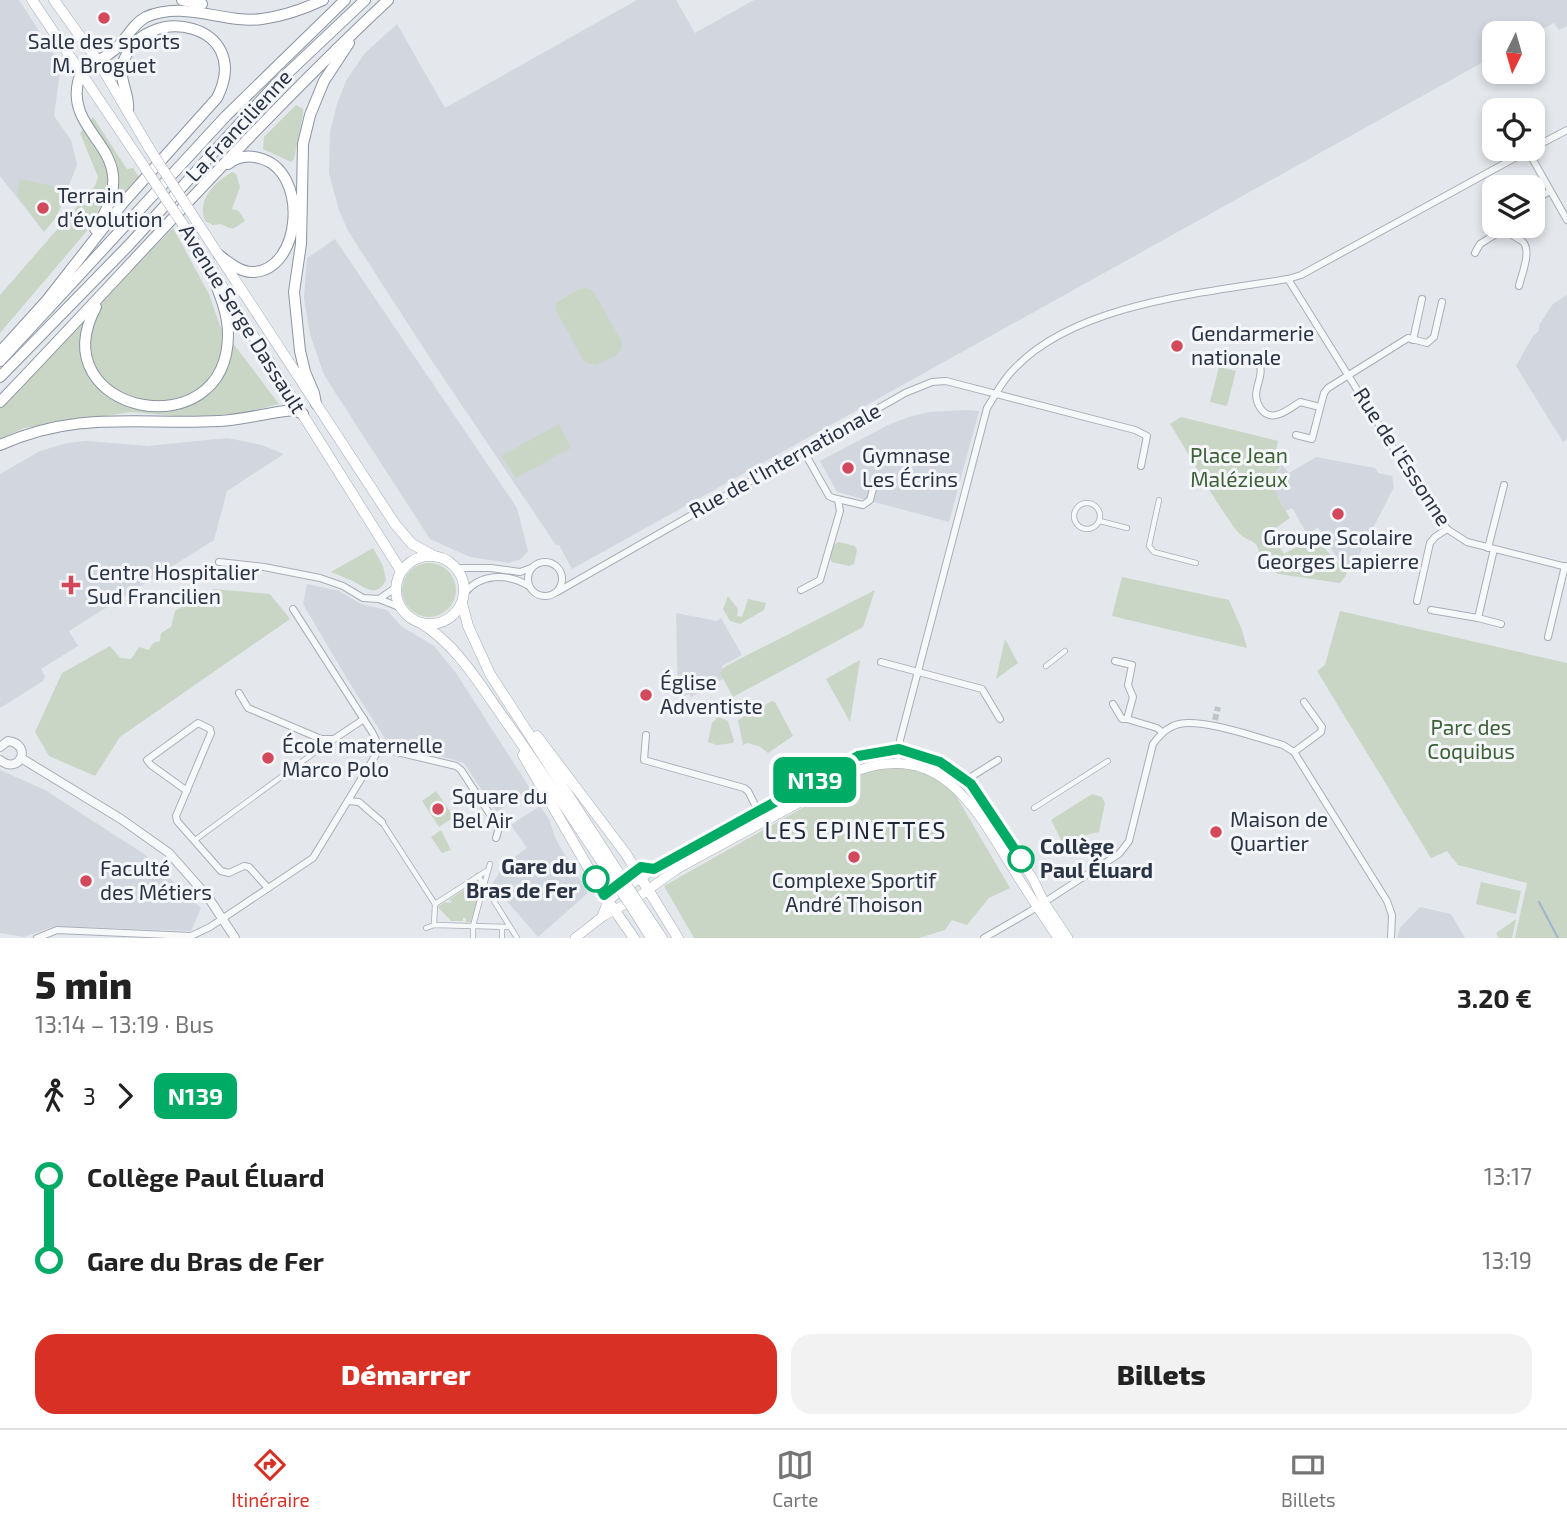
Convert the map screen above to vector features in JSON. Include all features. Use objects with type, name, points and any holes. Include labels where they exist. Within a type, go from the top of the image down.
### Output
[{"type":"highway","points":[[182,0],[270,17]]},
{"type":"highway","points":[[47,300],[47,293],[104,216],[113,192],[113,176],[107,157],[77,106],[81,74],[113,51],[141,20],[168,10],[190,9],[253,19],[292,13],[323,0]]},
{"type":"highway","name":"La Francilienne","points":[[0,361],[226,116],[345,0]]},
{"type":"highway","name":"La Francilienne","points":[[0,377],[129,245],[274,86],[365,0]]},
{"type":"highway","points":[[0,402],[102,296],[212,175],[339,45],[388,0]]},
{"type":"highway","points":[[0,352],[47,300],[123,203],[217,98],[225,78],[226,66],[220,46],[206,31],[188,22],[167,21],[143,31],[130,45],[121,68],[123,86],[129,102],[128,110]]},
{"type":"highway","points":[[316,404],[300,352],[294,292],[301,244],[303,144],[310,115],[324,81],[340,54],[363,29],[365,22]]},
{"type":"highway","points":[[212,175],[239,158],[261,158],[282,170],[290,186],[293,202],[291,234],[283,254],[275,264],[263,270],[245,271],[219,255]]},
{"type":"highway","points":[[102,296],[85,334],[88,358],[95,377],[108,391],[130,403],[156,407],[177,405],[191,400],[207,389],[220,371],[226,351],[228,327],[222,300],[209,267]]},
{"type":"highway","points":[[0,445],[27,434],[77,422],[223,421],[294,410],[303,414]]},
{"type":"main road","name":"Avenue Serge Dassault","points":[[32,0],[187,232],[401,571]]},
{"type":"main road","name":"Avenue Serge Dassault","points":[[58,3],[98,61],[149,148],[395,524],[412,544],[434,556]]},
{"type":"main road","points":[[617,877],[458,655],[438,633],[407,615],[400,607],[395,588],[401,571],[416,559],[434,556],[449,562],[460,575],[468,626],[490,674],[524,724],[617,877],[662,938]]},
{"type":"main road","points":[[421,624],[449,619],[463,598]]},
{"type":"main road","points":[[524,724],[533,730],[633,865],[678,938]]},
{"type":"main road","points":[[512,729],[515,741],[608,900],[634,938]]},
{"type":"main road","points":[[602,917],[608,900],[654,869],[858,756],[899,749],[940,762],[966,780],[982,798],[1034,879],[1040,905],[1068,938]]},
{"type":"main road","points":[[575,938],[602,917],[649,890],[677,869],[763,821],[859,770],[883,763],[897,763],[924,768],[959,789],[978,811],[1040,905],[1058,938]]},
{"type":"main road","points":[[633,865],[654,869]]},
{"type":"main road","points":[[638,909],[651,938]]},
{"type":"street","points":[[1545,142],[1567,130]]},
{"type":"street","points":[[897,763],[918,671],[988,408],[1014,368],[1048,341],[1102,316],[1170,300],[1288,279],[1509,161]]},
{"type":"street","points":[[1536,161],[1567,220]]},
{"type":"street","points":[[1545,194],[1550,191]]},
{"type":"street","points":[[1475,253],[1480,244],[1490,238]]},
{"type":"street","points":[[1513,238],[1523,242],[1527,253],[1519,286]]},
{"type":"street","name":"Rue de l'Essonne","points":[[1288,279],[1431,508],[1447,529],[1467,542],[1566,566]]},
{"type":"street","points":[[1413,340],[1422,299]]},
{"type":"street","points":[[1296,435],[1312,439],[1328,388],[1408,338],[1427,343],[1434,337],[1442,302]]},
{"type":"street","points":[[1259,362],[1261,368],[1255,401],[1264,413],[1269,416],[1280,415],[1300,402],[1320,407]]},
{"type":"street","name":"Rue de l'Internationale","points":[[557,592],[803,450],[905,393],[932,382],[946,381],[996,392],[1135,430],[1147,436],[1141,466]]},
{"type":"street","points":[[803,450],[829,496],[863,505],[870,500],[873,489]]},
{"type":"street","points":[[1478,618],[1504,485]]},
{"type":"street","points":[[801,590],[820,580],[840,511],[838,500]]},
{"type":"street","points":[[1160,500],[1149,546],[1154,552],[1196,563]]},
{"type":"street","points":[[1091,504],[1097,508],[1100,521],[1087,529],[1076,522],[1074,515],[1081,505],[1091,504]]},
{"type":"street","points":[[1100,521],[1127,528]]},
{"type":"street","points":[[1416,601],[1430,543],[1447,529]]},
{"type":"street","points":[[455,568],[491,568],[520,572],[545,561],[552,562],[570,577],[583,577]]},
{"type":"street","points":[[219,562],[294,571],[343,586],[363,598],[400,607]]},
{"type":"street","points":[[1548,637],[1566,566]]},
{"type":"street","points":[[529,586],[528,575],[531,568]]},
{"type":"street","points":[[463,598],[475,581],[488,578],[518,580],[543,596],[557,592],[563,580],[559,568]]},
{"type":"street","points":[[379,600],[395,588]]},
{"type":"street","points":[[293,608],[380,748],[456,766],[499,828],[496,838]]},
{"type":"street","points":[[1431,610],[1501,624]]},
{"type":"street","points":[[1046,666],[1065,651]]},
{"type":"street","points":[[1115,661],[1132,665],[1128,685],[1133,697],[1127,719]]},
{"type":"street","points":[[881,662],[982,689],[1000,719]]},
{"type":"street","points":[[239,693],[248,708],[321,739],[334,739]]},
{"type":"street","points":[[1294,751],[1321,732],[1322,727],[1304,702]]},
{"type":"street","points":[[1113,704],[1122,719],[1157,728],[1162,732]]},
{"type":"street","points":[[195,840],[364,719]]},
{"type":"street","points":[[984,938],[1040,905],[1125,848],[1132,830],[1149,754],[1162,732],[1181,723],[1194,722],[1214,723],[1294,751],[1387,901],[1392,915],[1391,938]]},
{"type":"street","points":[[187,791],[147,760],[198,723],[210,729],[211,733],[187,791],[176,816],[177,821],[220,871],[229,873],[244,866],[249,867],[268,888]]},
{"type":"street","points":[[646,735],[645,760],[744,788],[763,821]]},
{"type":"street","points":[[0,747],[8,741],[15,743],[22,751],[17,763],[10,765],[0,760]]},
{"type":"street","points":[[37,938],[57,930],[191,936],[313,858],[380,748]]},
{"type":"street","points":[[21,758],[121,819],[169,853],[191,875],[235,938]]},
{"type":"street","points":[[966,780],[998,760]]},
{"type":"street","points":[[1034,808],[1108,761]]},
{"type":"street","points":[[348,801],[359,802],[382,822],[435,904],[434,925]]},
{"type":"street","points":[[435,904],[489,867],[473,926],[473,938]]},
{"type":"street","points":[[478,876],[517,938]]},
{"type":"street","points":[[426,928],[434,925],[510,927]]},
{"type":"street","points":[[502,927],[502,938]]},
{"type":"shaded area","points":[[0,0],[19,0],[61,65],[54,116],[71,140],[77,165],[56,217],[44,232],[0,176]]},
{"type":"shaded area","points":[[637,0],[676,0],[695,33],[754,0],[1567,0],[1567,26],[1559,30],[1554,23],[1545,28],[1545,21],[1482,21],[1482,63],[572,569],[559,545],[556,545],[432,361],[348,231],[339,210],[329,173],[330,132],[337,104],[347,79],[365,53],[397,24],[445,108]]},
{"type":"shaded area","points":[[335,239],[517,508],[528,551],[521,559],[509,563],[470,557],[430,539],[324,375],[310,334],[304,299],[307,258]]},
{"type":"shaded area","points":[[1567,295],[1567,439],[1563,442],[1516,366],[1553,304]]},
{"type":"shaded area","points":[[979,411],[949,522],[837,492],[820,461],[888,425],[909,417],[929,412]]},
{"type":"shaded area","name":"Centre Hospitalier Sud Francilien","points":[[227,438],[262,445],[284,454],[227,491],[214,540],[69,631],[78,646],[41,669],[45,676],[43,681],[0,708],[0,474],[40,451],[67,443],[87,441],[148,446]]},
{"type":"shaded area","name":"Groupe Scolaire Georges Lapierre","points":[[1316,457],[1375,468],[1378,473],[1392,476],[1394,487],[1355,563],[1351,562],[1349,569],[1343,568],[1318,527],[1308,535],[1292,508],[1286,511],[1274,490],[1273,478],[1282,465],[1289,473]]},
{"type":"shaded area","points":[[307,584],[339,591],[361,604],[387,610],[401,626],[434,646],[456,673],[531,790],[496,812],[464,763],[386,740],[303,604]]},
{"type":"shaded area","points":[[676,613],[717,621],[721,618],[742,655],[722,666],[728,676],[691,697],[689,694],[678,699]]},
{"type":"shaded area","name":"Faculté des Métiers","points":[[0,770],[45,790],[144,854],[201,908],[191,931],[55,926],[24,937],[0,933]]},
{"type":"shaded area","points":[[540,806],[549,819],[556,840],[588,893],[538,937],[492,884],[507,862],[527,848],[511,825]]},
{"type":"shaded area","points":[[1420,907],[1451,914],[1465,938],[1397,938],[1400,928]]},
{"type":"green space","points":[[296,105],[303,109],[303,114],[294,159],[291,162],[263,149],[264,137]]},
{"type":"green space","points":[[93,117],[127,169],[133,168],[139,177],[121,195],[102,204],[86,232],[0,333],[0,295],[95,186],[98,177],[80,133]]},
{"type":"green space","points":[[232,172],[236,174],[240,187],[232,209],[239,211],[245,221],[233,228],[221,224],[213,225],[205,221],[205,199],[219,181]]},
{"type":"green space","name":"Terrain d'évolution","points":[[20,179],[58,187],[65,198],[56,217],[44,232],[17,195]]},
{"type":"green space","points":[[173,228],[209,294],[220,326],[279,404],[244,413],[188,417],[131,412],[24,428],[0,439],[0,407]]},
{"type":"green space","points":[[587,288],[593,291],[621,340],[622,348],[616,356],[596,365],[586,363],[582,358],[556,310],[556,303],[579,289]]},
{"type":"green space","points":[[1219,367],[1236,371],[1227,406],[1210,402]]},
{"type":"green space","name":"Place Jean Malézieux","points":[[1181,417],[1278,441],[1275,455],[1282,465],[1274,478],[1274,484],[1278,498],[1290,518],[1270,532],[1284,554],[1315,537],[1347,574],[1340,583],[1278,574],[1258,562],[1256,544],[1241,535],[1228,519],[1170,424]]},
{"type":"green space","points":[[559,424],[571,448],[516,478],[501,456]]},
{"type":"green space","points":[[839,542],[855,546],[857,550],[854,564],[849,566],[832,562],[829,557],[832,545]]},
{"type":"green space","points":[[373,548],[383,566],[386,580],[377,590],[370,590],[331,572]]},
{"type":"green space","points":[[429,563],[448,571],[456,590],[448,609],[429,617],[410,609],[402,590],[410,571]]},
{"type":"green space","points":[[1122,577],[1229,600],[1247,648],[1112,616]]},
{"type":"green space","points":[[214,589],[270,594],[290,619],[120,737],[95,776],[49,756],[35,732],[62,673],[110,646],[120,658],[131,659],[139,647],[149,650],[153,643],[160,641],[161,633],[171,627],[175,611]]},
{"type":"green space","points":[[875,590],[863,627],[733,697],[720,673],[726,666]]},
{"type":"green space","points":[[728,596],[738,609],[737,616],[742,617],[748,599],[766,603],[764,610],[740,624],[730,621],[723,609]]},
{"type":"green space","name":"Parc des Coquibus","points":[[1340,611],[1567,663],[1567,938],[1515,938],[1527,883],[1458,865],[1447,851],[1431,858],[1317,671],[1325,665]]},
{"type":"green space","points":[[1005,639],[1018,663],[996,679]]},
{"type":"green space","points":[[860,660],[850,722],[826,679]]},
{"type":"green space","points":[[772,701],[793,736],[768,753],[759,746],[747,743],[743,745],[738,720]]},
{"type":"green space","points":[[718,717],[728,721],[733,743],[717,745],[708,742],[712,723]]},
{"type":"green space","name":"Complexe Sportif André Thoison","points":[[909,766],[938,775],[955,794],[1010,888],[989,898],[967,925],[952,920],[945,930],[919,938],[694,938],[664,886],[873,768]]},
{"type":"green space","name":"Square du Bel Air","points":[[436,791],[454,817],[439,827],[422,801]]},
{"type":"green space","points":[[1092,794],[1102,797],[1105,803],[1099,832],[1089,834],[1065,848],[1051,820]]},
{"type":"green space","points":[[441,830],[451,850],[442,853],[431,837]]},
{"type":"green space","points":[[1481,882],[1521,891],[1516,914],[1476,904]]},
{"type":"green space","points":[[476,883],[479,902],[473,922],[466,922],[466,918],[463,918],[463,921],[451,921],[438,907],[445,902],[450,903],[452,901],[448,900],[464,890],[466,897],[467,888]]},
{"type":"green space","points":[[1516,919],[1512,938],[1499,938],[1496,933]]},
{"type":"waterway","points":[[1539,902],[1558,938]]},
{"type":"tunnel","points":[[1215,720],[1218,707]]},
{"type":"bus line","name":"N139","points":[[596,879],[604,895],[641,867],[654,869],[858,756],[899,749],[940,762],[971,784],[1021,859]]},
{"type":"place","name":"Salle des sports M. Broguet","points":[[104,18]]},
{"type":"place","name":"Terrain d'évolution","points":[[43,208]]},
{"type":"place","name":"Gendarmerie nationale","points":[[1177,346]]},
{"type":"place","name":"Gymnase Les Écrins","points":[[848,468]]},
{"type":"place","name":"Groupe Scolaire Georges Lapierre","points":[[1338,514]]},
{"type":"place","name":"Centre Hospitalier Sud Francilien","points":[[71,585]]},
{"type":"place","name":"Église Adventiste","points":[[646,695]]},
{"type":"place","name":"École maternelle Marco Polo","points":[[268,758]]},
{"type":"place","name":"Square du Bel Air","points":[[438,809]]},
{"type":"place","name":"Maison de Quartier","points":[[1216,832]]},
{"type":"place","name":"Complexe Sportif André Thoison","points":[[854,857]]},
{"type":"place","name":"Collège Paul Éluard","points":[[1021,859]]},
{"type":"place","name":"Gare du Bras de Fer","points":[[596,879]]},
{"type":"place","name":"Faculté des Métiers","points":[[86,881]]},
{"type":"district","name":"LES EPINETTES","points":[[856,831]]}]
